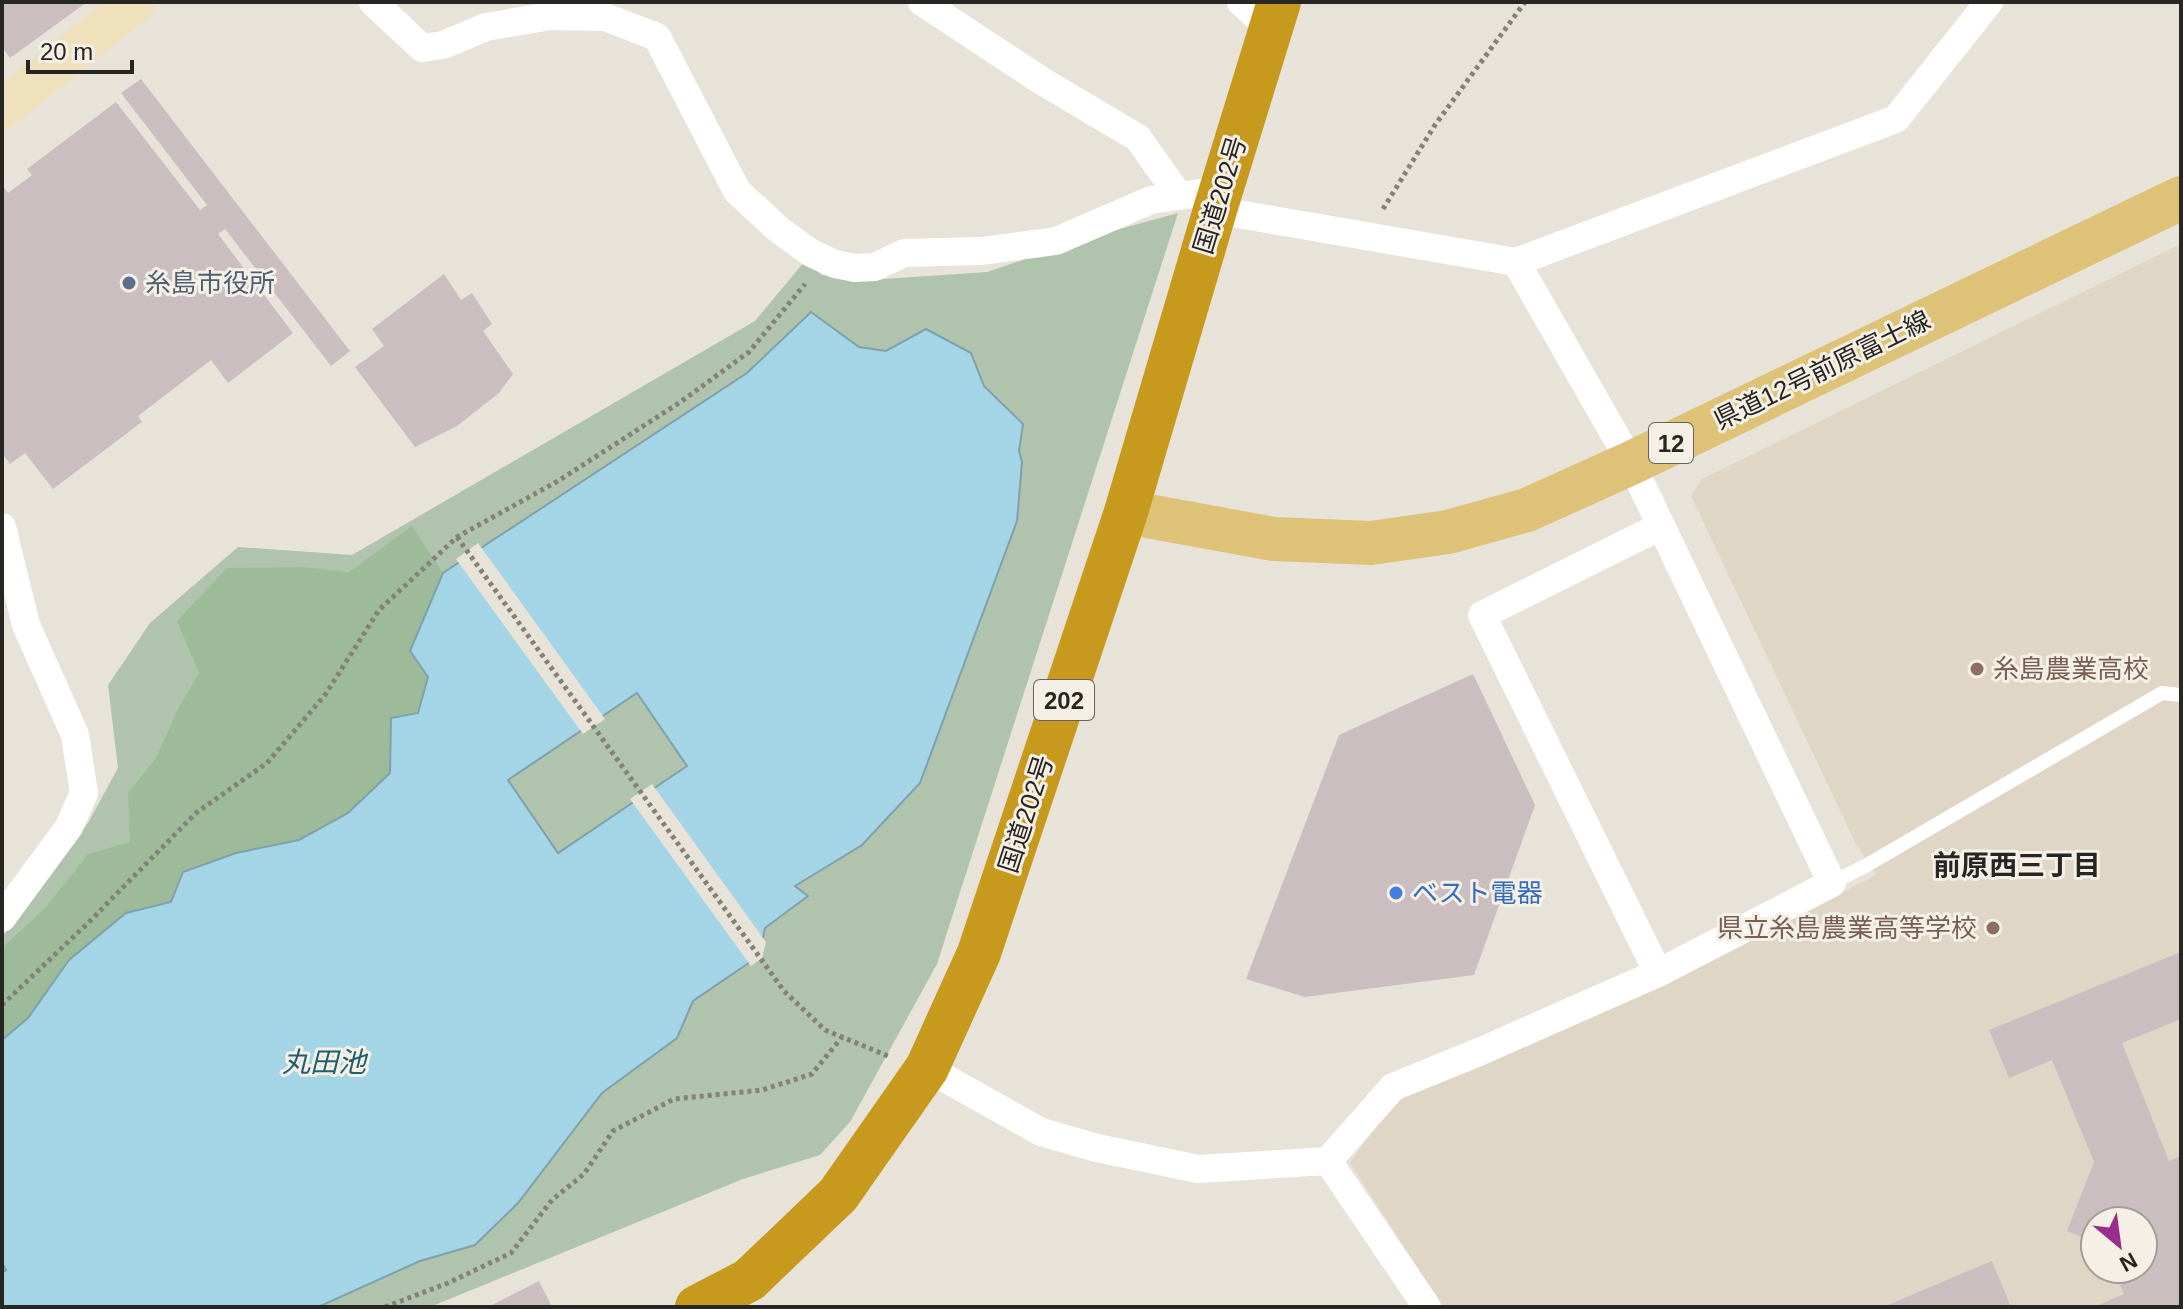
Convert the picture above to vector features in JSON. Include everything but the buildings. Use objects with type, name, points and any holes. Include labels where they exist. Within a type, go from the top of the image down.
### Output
[{"type":"highway","name":"国道202号","points":[[697,1307],[737,1294],[838,1195],[927,1068],[979,953],[1126,512],[1205,199],[1264,11]]},
{"type":"main road","name":"県道12号前原富士線","points":[[1126,512],[1274,539],[1371,543],[1448,532],[1527,510],[2181,198]]},
{"type":"street","points":[[2,109],[136,2]]},
{"type":"street","points":[[373,2],[422,48],[443,45],[486,27],[550,16],[605,17],[657,37],[737,191],[778,229],[811,253],[855,268],[875,267],[904,253],[982,251],[1056,241],[1151,200],[1205,199],[1366,237],[1516,262],[1896,119],[1989,2]]},
{"type":"street","points":[[922,2],[1042,81],[1138,138],[1205,199]]},
{"type":"street","points":[[927,1068],[1041,1132],[1097,1148],[1198,1169],[1328,1161],[1393,1087],[1658,973],[1832,883],[1631,463],[1516,262]]},
{"type":"street","points":[[1658,973],[1482,615],[1661,526]]},
{"type":"street","points":[[2,527],[26,625],[75,735],[84,793],[69,827],[2,918]]},
{"type":"street","points":[[1328,1161],[1427,1307]]},
{"type":"lane","points":[[1832,883],[2162,693],[2181,695]]},
{"type":"path","points":[[1366,237],[1435,125],[1525,2]]},
{"type":"path","points":[[2,1005],[196,813],[267,763],[325,695],[379,610],[457,537],[558,481],[679,403],[749,352],[825,259]]},
{"type":"path","points":[[457,537],[784,991],[825,1030],[873,1051],[927,1068]]},
{"type":"path","points":[[385,1307],[448,1283],[511,1253],[552,1200],[584,1174],[613,1131],[674,1099],[762,1090],[812,1074],[842,1037]]},
{"type":"shaded area","name":"糸島農業高校","points":[[2181,244],[2181,1307],[1443,1307],[1350,1163],[1395,1099],[1653,989],[1876,875],[1855,842],[1691,496],[1702,479]]},
{"type":"green space","name":"丸田池","points":[[1178,213],[937,964],[850,1122],[820,1155],[743,1179],[430,1307],[2,1307],[2,937],[88,823],[118,768],[108,685],[150,623],[238,547],[352,555],[755,321],[805,261],[822,275],[869,280],[987,272],[1087,238]]},
{"type":"green space","points":[[412,526],[443,573],[411,651],[428,677],[418,713],[391,719],[390,773],[348,813],[299,840],[236,853],[183,872],[171,902],[126,913],[70,960],[28,1018],[2,1040],[2,948],[46,907],[88,854],[130,842],[128,793],[156,758],[179,707],[199,673],[177,621],[227,568],[302,567],[349,572]]},
{"type":"water","name":"丸田池","points":[[811,312],[859,347],[886,351],[926,329],[971,353],[984,386],[1023,424],[1017,521],[920,783],[862,845],[795,886],[808,896],[765,928],[759,956],[693,1001],[677,1038],[602,1093],[518,1203],[475,1245],[420,1261],[318,1307],[2,1307],[2,1273],[6,1270],[2,1263],[2,1040],[28,1018],[69,960],[126,913],[171,902],[183,872],[236,853],[299,840],[348,813],[390,773],[391,718],[418,713],[428,677],[410,651],[443,573],[747,373]],"holes":[[[637,693],[687,766],[558,853],[508,780]]]},
{"type":"pier","points":[[478,543],[605,719],[583,734],[456,559]]},
{"type":"pier","points":[[652,784],[766,942],[762,958],[751,966],[630,799]]},
{"type":"place","name":"糸島市役所","points":[[129,283]]},
{"type":"place","name":"糸島農業高校","points":[[1977,669]]},
{"type":"place","name":"ベスト電器","points":[[1396,893]]},
{"type":"place","name":"県立糸島農業高等学校","points":[[1993,928]]},
{"type":"district","name":"前原西三丁目","points":[[2017,865]]}]
